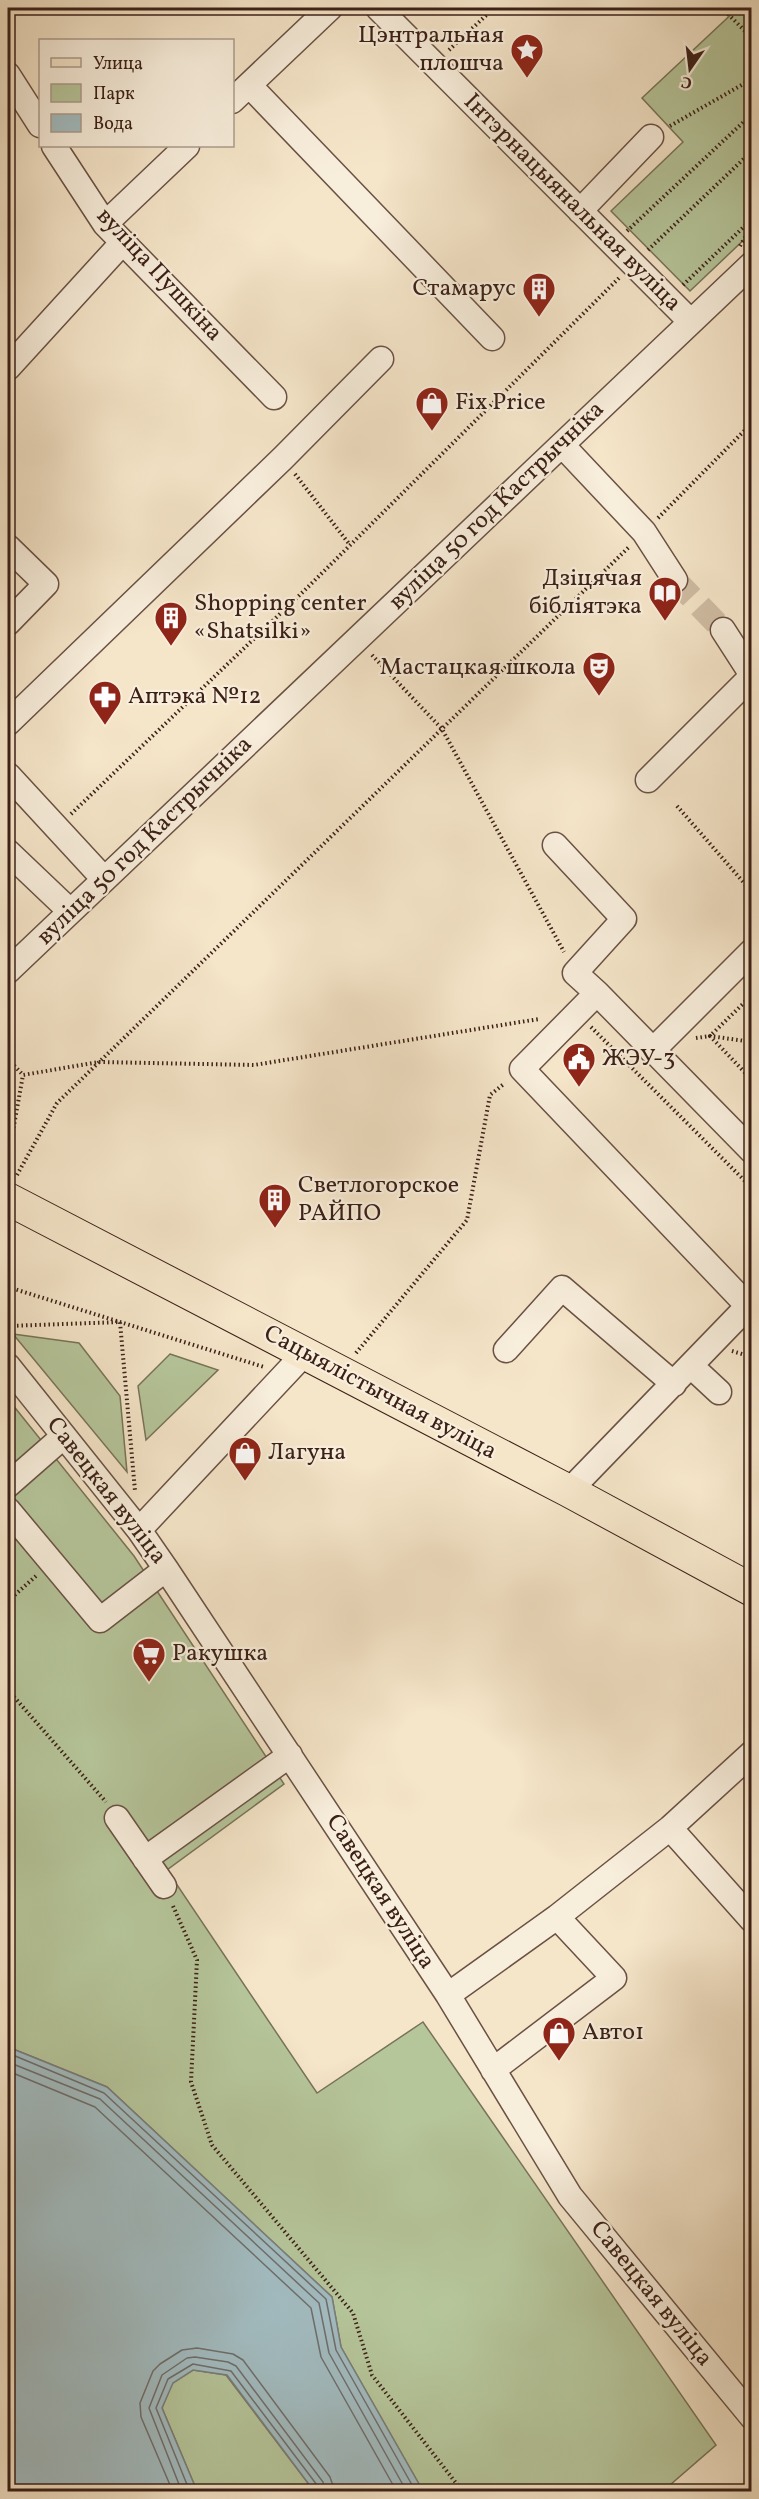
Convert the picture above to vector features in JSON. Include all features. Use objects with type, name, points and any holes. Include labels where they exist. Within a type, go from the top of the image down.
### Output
[{"type":"main road","name":"Сацыялістычная вуліца","points":[[11,1190],[295,1363],[569,1491],[752,1590]]},
{"type":"street","points":[[330,8],[241,93],[492,338]]},
{"type":"street","name":"Інтэрнацыянальная вуліца","points":[[378,8],[691,322]]},
{"type":"street","points":[[8,75],[39,123]]},
{"type":"street","points":[[580,211],[651,137]]},
{"type":"street","name":"вуліца Пушкіна","points":[[55,147],[105,224],[274,397]]},
{"type":"street","points":[[105,224],[186,147]]},
{"type":"street","points":[[8,368],[123,242]]},
{"type":"street","name":"вуліца 50 год Кастрычніка","points":[[8,971],[752,264]]},
{"type":"street","points":[[8,723],[283,458],[381,359]]},
{"type":"street","points":[[562,445],[644,532],[675,580]]},
{"type":"street","points":[[8,547],[46,584],[8,623]]},
{"type":"street","points":[[648,780],[752,676],[723,630]]},
{"type":"street","points":[[8,775],[104,879]]},
{"type":"street","points":[[555,845],[624,919],[575,973],[657,1046],[752,1151]]},
{"type":"street","points":[[8,852],[70,911]]},
{"type":"street","points":[[657,1046],[752,951]]},
{"type":"street","points":[[569,1491],[750,1306],[522,1069],[597,993]]},
{"type":"street","points":[[506,1350],[562,1288],[674,1384]]},
{"type":"street","points":[[139,1530],[295,1363]]},
{"type":"street","name":"Савецкая вуліца","points":[[8,1366],[139,1530],[166,1569],[448,1995],[570,2196],[752,2417]]},
{"type":"street","points":[[691,1366],[719,1392]]},
{"type":"street","points":[[8,1485],[64,1436]]},
{"type":"street","points":[[8,1510],[100,1620],[166,1569]]},
{"type":"street","points":[[448,1995],[557,1917],[670,1828],[752,1753]]},
{"type":"street","points":[[145,1859],[290,1755]]},
{"type":"street","points":[[117,1818],[164,1886]]},
{"type":"street","points":[[670,1828],[752,1920]]},
{"type":"street","points":[[493,2070],[614,1978],[557,1917]]},
{"type":"path","points":[[434,64],[494,8]]},
{"type":"path","points":[[728,14],[752,38]]},
{"type":"path","points":[[651,137],[752,79]]},
{"type":"path","points":[[626,232],[752,114]]},
{"type":"path","points":[[686,293],[680,287],[752,219]]},
{"type":"path","points":[[620,226],[632,239]]},
{"type":"path","points":[[645,252],[652,259]]},
{"type":"path","points":[[58,827],[350,545],[519,377]]},
{"type":"path","points":[[11,1190],[57,1103],[644,532],[752,423]]},
{"type":"path","points":[[283,458],[350,545]]},
{"type":"path","points":[[372,655],[442,729],[575,973]]},
{"type":"path","points":[[677,806],[752,892]]},
{"type":"path","points":[[710,1036],[752,995]]},
{"type":"path","points":[[23,1075],[99,1062],[254,1065],[577,1012],[752,1188]]},
{"type":"path","points":[[710,1036],[752,1080]]},
{"type":"path","points":[[657,1046],[710,1036],[752,1042]]},
{"type":"path","points":[[8,1059],[23,1075]]},
{"type":"path","points":[[350,1360],[467,1220],[490,1095],[522,1069]]},
{"type":"path","points":[[8,1159],[23,1075]]},
{"type":"path","points":[[8,1287],[120,1322],[295,1363]]},
{"type":"path","points":[[8,1326],[120,1322]]},
{"type":"path","points":[[120,1322],[139,1530]]},
{"type":"path","points":[[8,1601],[51,1562]]},
{"type":"path","points":[[8,1690],[98,1792],[117,1818]]},
{"type":"path","points":[[164,1886],[197,1960],[191,2082],[212,2145],[353,2313],[372,2375],[463,2492]]},
{"type":"green space","points":[[738,8],[751,8],[751,233],[690,291],[611,211],[683,142],[642,98]]},
{"type":"green space","points":[[13,1334],[79,1343],[120,1396],[127,1472]]},
{"type":"green space","points":[[170,1354],[218,1370],[146,1440],[138,1386]]},
{"type":"green space","points":[[8,1399],[134,1556],[284,1784],[167,1870],[317,2093],[423,2022],[716,2445],[663,2491],[423,2491],[341,2347],[332,2297],[107,2087],[8,2047]]},
{"type":"green space","points":[[193,2370],[226,2375],[314,2491],[197,2491],[162,2408],[172,2383]]},
{"type":"water","points":[[8,2047],[107,2087],[332,2297],[341,2347],[423,2491],[314,2491],[227,2375],[193,2370],[173,2383],[162,2408],[197,2491],[8,2491]]},
{"type":"tunnel","points":[[675,580],[723,630]]},
{"type":"place","name":"Цэнтральная плошча","points":[[527,79]]},
{"type":"place","name":"Стамарус","points":[[539,318]]},
{"type":"place","name":"Fix Price","points":[[432,432]]},
{"type":"place","name":"Дзіцячая бібліятэка","points":[[665,622]]},
{"type":"place","name":"Shopping center «Shatsilki»","points":[[171,647]]},
{"type":"place","name":"Мастацкая школа","points":[[599,697]]},
{"type":"place","name":"Аптэка №12","points":[[105,726]]},
{"type":"place","name":"ЖЭУ-3","points":[[579,1088]]},
{"type":"place","name":"Светлогорское РАЙПО","points":[[275,1229]]},
{"type":"place","name":"Лагуна","points":[[245,1482]]},
{"type":"place","name":"Ракушка","points":[[149,1683]]},
{"type":"place","name":"Авто1","points":[[559,2062]]}]
